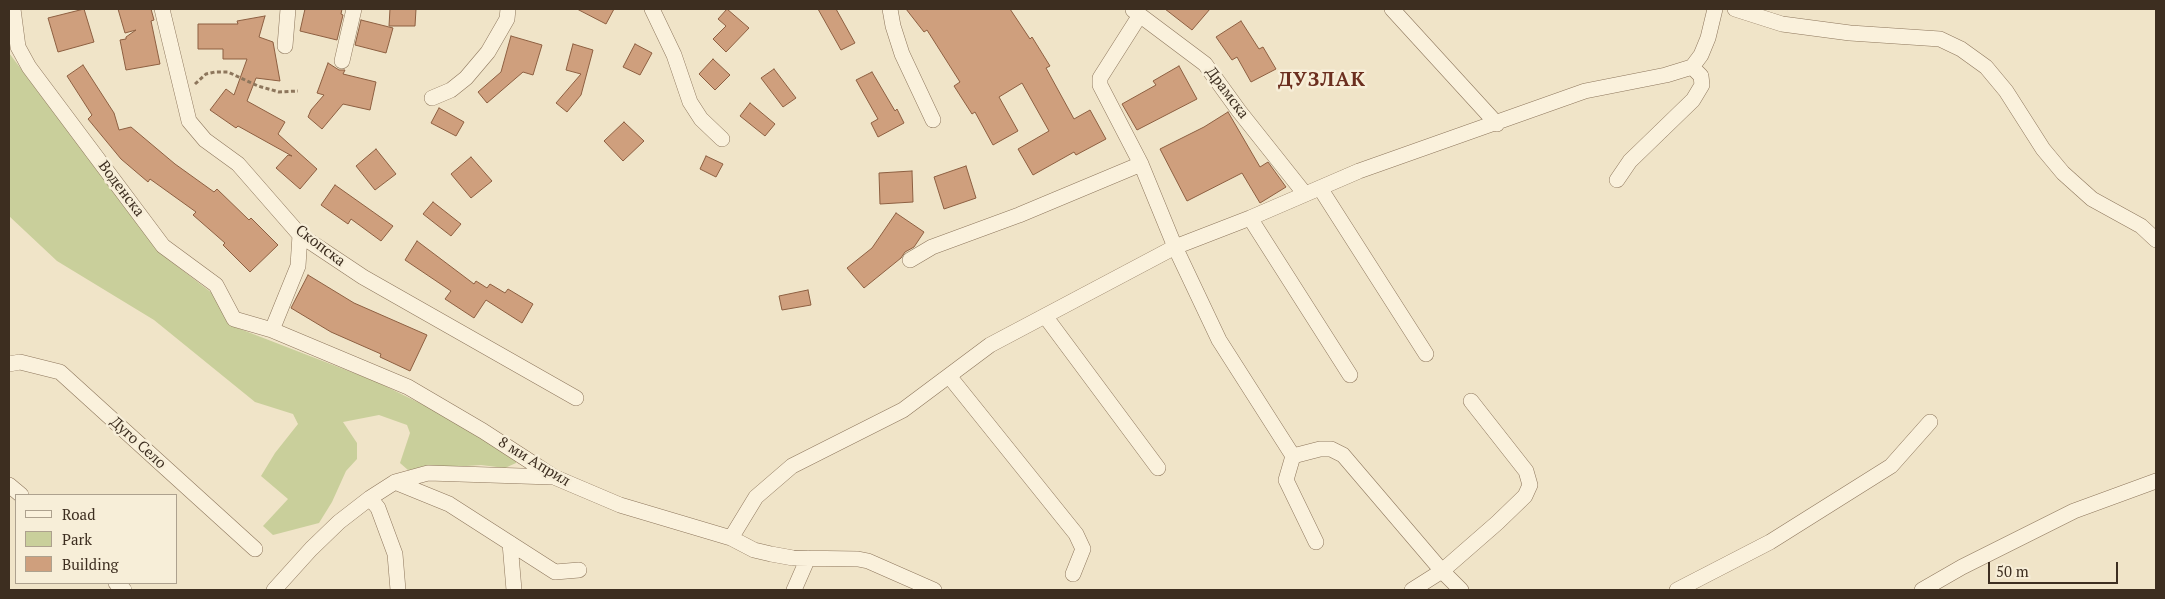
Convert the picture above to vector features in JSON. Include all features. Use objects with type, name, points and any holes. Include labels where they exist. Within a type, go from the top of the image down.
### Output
[{"type":"street","name":"Воденска","points":[[13,9],[18,46],[29,67],[163,246],[216,285],[234,318],[272,330]]},
{"type":"street","name":"Скопска","points":[[162,9],[188,121],[205,140],[238,164],[300,234],[363,277],[576,398]]},
{"type":"street","points":[[285,46],[288,9]]},
{"type":"street","points":[[342,61],[354,9]]},
{"type":"street","points":[[432,98],[451,90],[466,78],[488,52],[506,19],[508,9]]},
{"type":"street","points":[[652,9],[674,54],[690,102],[701,119],[722,139]]},
{"type":"street","points":[[890,9],[902,54],[933,120]]},
{"type":"street","points":[[1392,9],[1497,124]]},
{"type":"street","points":[[731,538],[756,497],[792,466],[903,410],[990,345],[1175,248],[1359,171],[1497,124],[1585,91],[1673,73],[1692,67],[1701,55],[1708,38],[1715,9]]},
{"type":"street","points":[[1735,9],[1782,24],[1850,33],[1940,39],[1961,48],[1986,67],[2006,91],[2043,149],[2063,173],[2092,199],[2141,226],[2156,240]]},
{"type":"street","points":[[1136,12],[1100,78],[1100,85],[1141,164],[1175,248],[1219,340],[1293,456],[1286,480],[1316,542]]},
{"type":"street","name":"Драмска","points":[[1136,12],[1205,64],[1239,111],[1305,194]]},
{"type":"street","points":[[1617,180],[1630,161],[1693,100],[1702,85],[1701,76],[1692,67]]},
{"type":"street","points":[[910,260],[932,247],[1019,215],[1141,164]]},
{"type":"street","points":[[1320,188],[1426,354]]},
{"type":"street","points":[[1250,218],[1350,375]]},
{"type":"street","points":[[272,330],[298,266],[300,234]]},
{"type":"street","points":[[1045,316],[1158,468]]},
{"type":"street","name":"8 ми Април","points":[[272,330],[408,387],[483,431],[554,477],[620,505],[731,538],[762,552],[793,558],[858,559],[868,561],[934,590]]},
{"type":"street","name":"Дуго Село","points":[[9,364],[20,362],[60,372],[255,549]]},
{"type":"street","points":[[949,376],[1076,534],[1083,549],[1073,574]]},
{"type":"street","points":[[1416,590],[1442,571],[1498,523],[1525,496],[1530,485],[1526,471],[1471,401]]},
{"type":"street","points":[[1677,590],[1770,542],[1892,466],[1930,422]]},
{"type":"street","points":[[1293,456],[1320,449],[1331,449],[1343,454],[1442,571],[1461,590]]},
{"type":"street","points":[[274,590],[311,548],[339,522],[370,498],[395,482],[428,473],[554,477]]},
{"type":"street","points":[[1922,590],[1962,567],[2074,512],[2156,481]]},
{"type":"street","points":[[395,482],[449,504],[555,572],[579,570]]},
{"type":"street","points":[[9,485],[20,494]]},
{"type":"street","points":[[370,498],[378,508],[396,554],[398,590]]},
{"type":"street","points":[[510,543],[514,590]]},
{"type":"street","points":[[794,590],[808,558]]},
{"type":"street","points":[[1412,590],[1442,571]]},
{"type":"path","points":[[181,88],[192,86],[206,74],[228,72],[258,86],[279,92],[298,91]]},
{"type":"green space","points":[[9,53],[160,253],[212,293],[235,327],[377,382],[456,421],[516,456],[516,463],[505,468],[481,465],[408,470],[400,463],[410,433],[407,425],[379,415],[343,422],[357,443],[357,459],[346,471],[332,502],[319,523],[273,535],[263,526],[288,499],[261,476],[275,453],[298,424],[293,414],[255,402],[154,320],[57,261],[9,216]]},
{"type":"building","points":[[84,9],[94,42],[58,52],[48,18]]},
{"type":"building","points":[[118,9],[151,9],[154,20],[151,21],[160,64],[126,70],[120,40],[126,39],[136,30],[125,33]]},
{"type":"building","points":[[305,9],[342,9],[341,14],[343,15],[337,40],[300,31]]},
{"type":"building","points":[[390,9],[416,9],[415,26],[389,26]]},
{"type":"building","points":[[577,9],[614,9],[606,24]]},
{"type":"building","points":[[727,9],[749,28],[726,52],[713,39],[726,26],[718,19]]},
{"type":"building","points":[[818,9],[836,9],[855,43],[841,50]]},
{"type":"building","points":[[906,9],[1010,9],[1030,39],[1032,37],[1050,66],[1046,68],[1074,119],[1090,110],[1106,139],[1076,155],[1074,152],[1033,175],[1018,149],[1049,131],[1022,83],[999,97],[1018,131],[993,145],[975,112],[972,114],[954,86],[960,82],[927,30],[924,32]]},
{"type":"building","points":[[1165,9],[1210,9],[1192,30]]},
{"type":"building","points":[[265,16],[259,37],[273,42],[280,81],[256,78],[247,101],[285,122],[278,134],[317,169],[300,189],[276,168],[288,155],[292,156],[238,126],[236,128],[210,110],[226,89],[234,95],[247,59],[223,59],[223,49],[198,49],[198,24],[238,24],[237,21]]},
{"type":"building","points":[[361,20],[393,28],[386,53],[355,45]]},
{"type":"building","points":[[1241,21],[1259,49],[1263,47],[1276,69],[1251,82],[1237,57],[1232,60],[1216,37]]},
{"type":"building","points":[[511,36],[542,45],[533,75],[523,72],[487,103],[478,92],[501,72]]},
{"type":"building","points":[[573,44],[593,50],[581,95],[567,112],[556,103],[581,74],[566,70]]},
{"type":"building","points":[[635,44],[652,53],[640,75],[623,67]]},
{"type":"building","points":[[713,59],[730,75],[715,90],[699,74]]},
{"type":"building","points":[[328,63],[339,70],[345,70],[343,74],[376,82],[370,110],[343,104],[322,129],[308,117],[311,110],[324,95],[317,93]]},
{"type":"building","points":[[83,65],[114,113],[119,130],[131,127],[175,164],[214,192],[217,189],[249,220],[251,218],[278,245],[250,272],[223,245],[225,243],[193,215],[196,212],[150,179],[148,182],[121,159],[88,119],[92,115],[67,76]]},
{"type":"building","points":[[1179,66],[1197,99],[1137,130],[1122,104],[1156,85],[1153,81]]},
{"type":"building","points":[[774,69],[796,98],[783,107],[761,78]]},
{"type":"building","points":[[872,72],[895,111],[897,109],[904,123],[878,137],[871,123],[878,119],[856,80]]},
{"type":"building","points":[[750,103],[775,124],[765,136],[740,116]]},
{"type":"building","points":[[439,108],[464,122],[456,136],[431,123]]},
{"type":"building","points":[[1228,112],[1260,167],[1268,162],[1286,187],[1260,203],[1242,173],[1187,201],[1160,149],[1204,127]]},
{"type":"building","points":[[624,122],[644,141],[623,161],[604,141]]},
{"type":"building","points":[[376,149],[396,174],[375,190],[356,166]]},
{"type":"building","points":[[706,156],[723,164],[716,177],[700,169]]},
{"type":"building","points":[[471,157],[492,181],[471,198],[451,174]]},
{"type":"building","points":[[966,166],[976,198],[944,209],[934,177]]},
{"type":"building","points":[[912,171],[913,202],[880,204],[879,173]]},
{"type":"building","points":[[335,185],[393,226],[381,241],[351,219],[348,224],[321,205]]},
{"type":"building","points":[[433,202],[461,224],[451,236],[423,214]]},
{"type":"building","points":[[896,213],[924,232],[914,247],[905,252],[901,258],[864,288],[847,268],[872,248]]},
{"type":"building","points":[[417,241],[474,284],[476,281],[487,288],[490,284],[505,293],[508,289],[533,304],[522,323],[486,300],[474,318],[445,299],[451,291],[405,260]]},
{"type":"building","points":[[308,275],[354,303],[427,335],[410,371],[380,357],[381,354],[331,332],[291,308]]},
{"type":"building","points":[[808,290],[811,305],[782,310],[779,296]]},
{"type":"district","name":"ДУЗЛАК","points":[[1322,80]]}]
